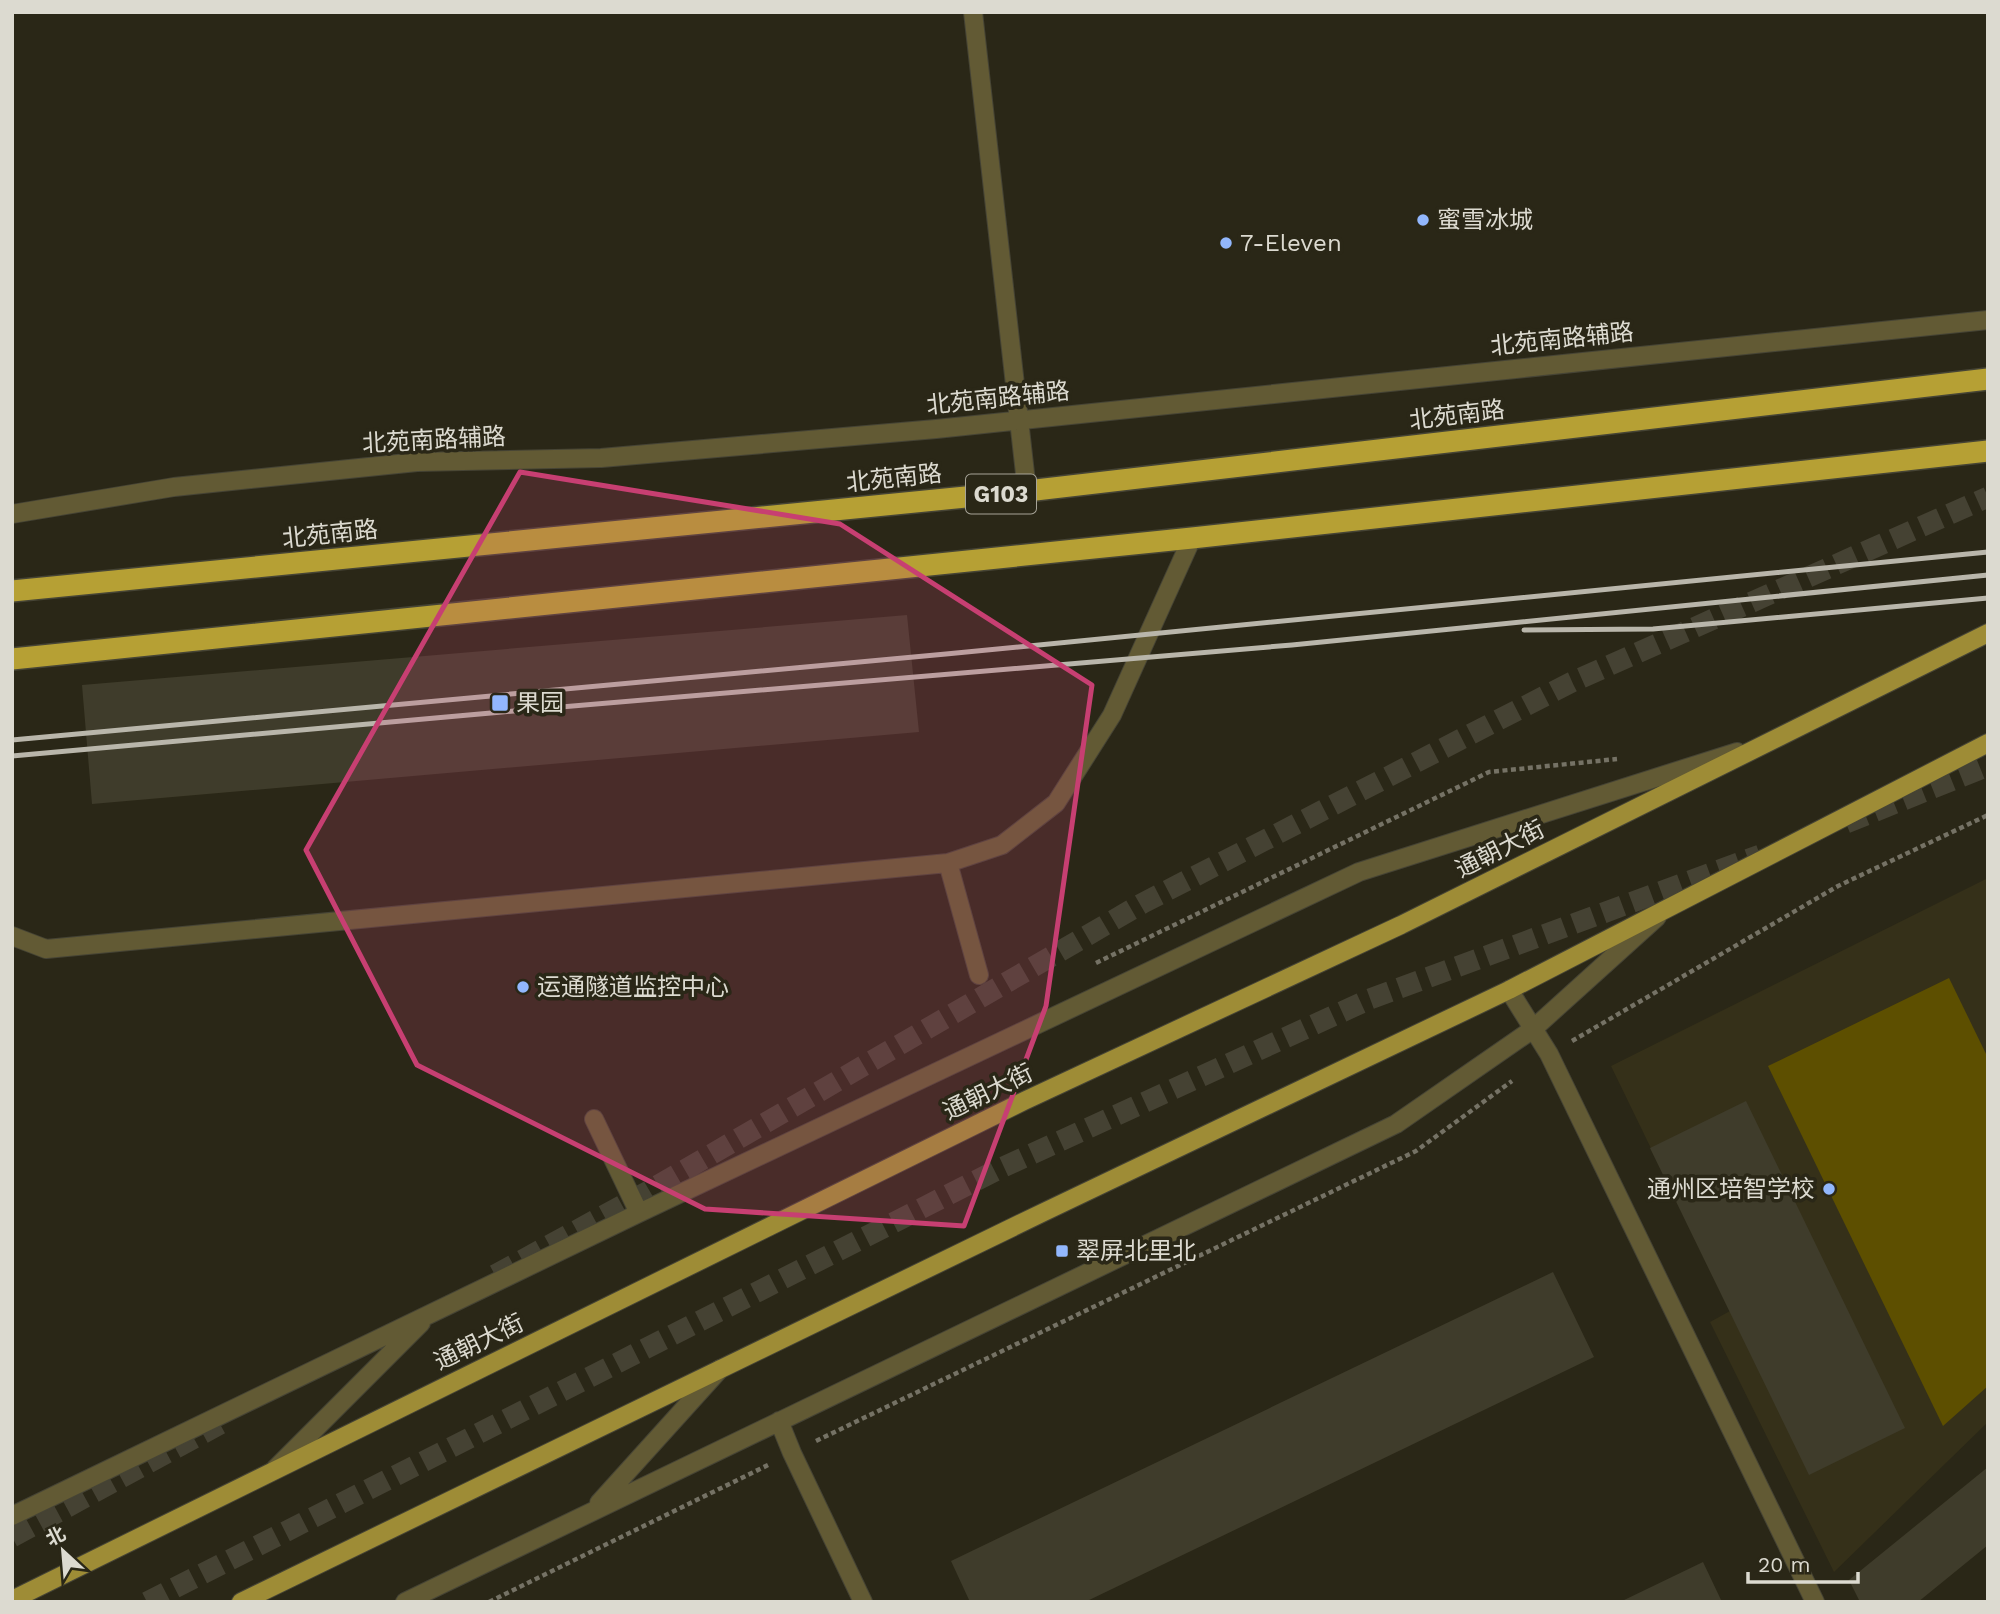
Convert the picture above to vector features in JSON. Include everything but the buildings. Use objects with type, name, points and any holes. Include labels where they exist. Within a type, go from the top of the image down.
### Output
[{"type":"highway","name":"北苑南路","points":[[12,591],[1027,491],[1988,379]]},
{"type":"highway","points":[[12,660],[1192,538],[1988,451]]},
{"type":"main road","name":"通朝大街","points":[[12,1600],[1024,1101],[1413,919],[1988,633]]},
{"type":"main road","points":[[241,1602],[1509,990],[1988,743]]},
{"type":"street","points":[[972,12],[1027,491]]},
{"type":"street","name":"北苑南路辅路","points":[[12,514],[174,487],[417,462],[601,458],[1018,421],[1988,320]]},
{"type":"street","points":[[12,936],[46,949],[948,863],[1002,845],[1055,803],[1112,715],[1192,538]]},
{"type":"street","points":[[12,1516],[639,1213],[1359,872],[1767,743]]},
{"type":"street","points":[[948,863],[979,975]]},
{"type":"street","points":[[404,1602],[1396,1124],[1533,1029],[1665,910]]},
{"type":"street","points":[[1509,990],[1549,1054],[1815,1602]]},
{"type":"street","points":[[594,1119],[639,1213]]},
{"type":"street","points":[[274,1470],[431,1314]]},
{"type":"street","points":[[592,1511],[720,1369]]},
{"type":"street","points":[[779,1421],[863,1602]]},
{"type":"highlighted area","points":[[520,472],[840,524],[1092,685],[1046,1006],[964,1226],[705,1209],[417,1065],[306,850]]},
{"type":"shaded area","name":"通州区培智学校","points":[[1988,878],[1988,1422],[1834,1572],[1710,1322],[1730,1311],[1611,1066]]},
{"type":"shaded area","points":[[1949,978],[1988,1058],[1988,1386],[1943,1426],[1768,1066]]},
{"type":"tunnel","points":[[495,1275],[645,1193],[1143,903],[1572,682],[1988,497]]},
{"type":"tunnel","points":[[1846,823],[1988,766]]},
{"type":"tunnel","points":[[147,1602],[999,1169],[1370,999],[1760,855]]},
{"type":"tunnel","points":[[12,1537],[220,1424]]},
{"type":"railway","points":[[12,740],[946,654],[1988,552]]},
{"type":"railway","points":[[12,756],[1292,645],[1988,575]]},
{"type":"railway","points":[[1524,630],[1653,629],[1988,598]]},
{"type":"place","name":"蜜雪冰城","points":[[1423,220]]},
{"type":"place","name":"7-Eleven","points":[[1226,243]]},
{"type":"place","name":"果园","points":[[500,703]]},
{"type":"place","name":"运通隧道监控中心","points":[[523,987]]},
{"type":"place","name":"通州区培智学校","points":[[1829,1189]]},
{"type":"place","name":"翠屏北里北","points":[[1062,1251]]}]
